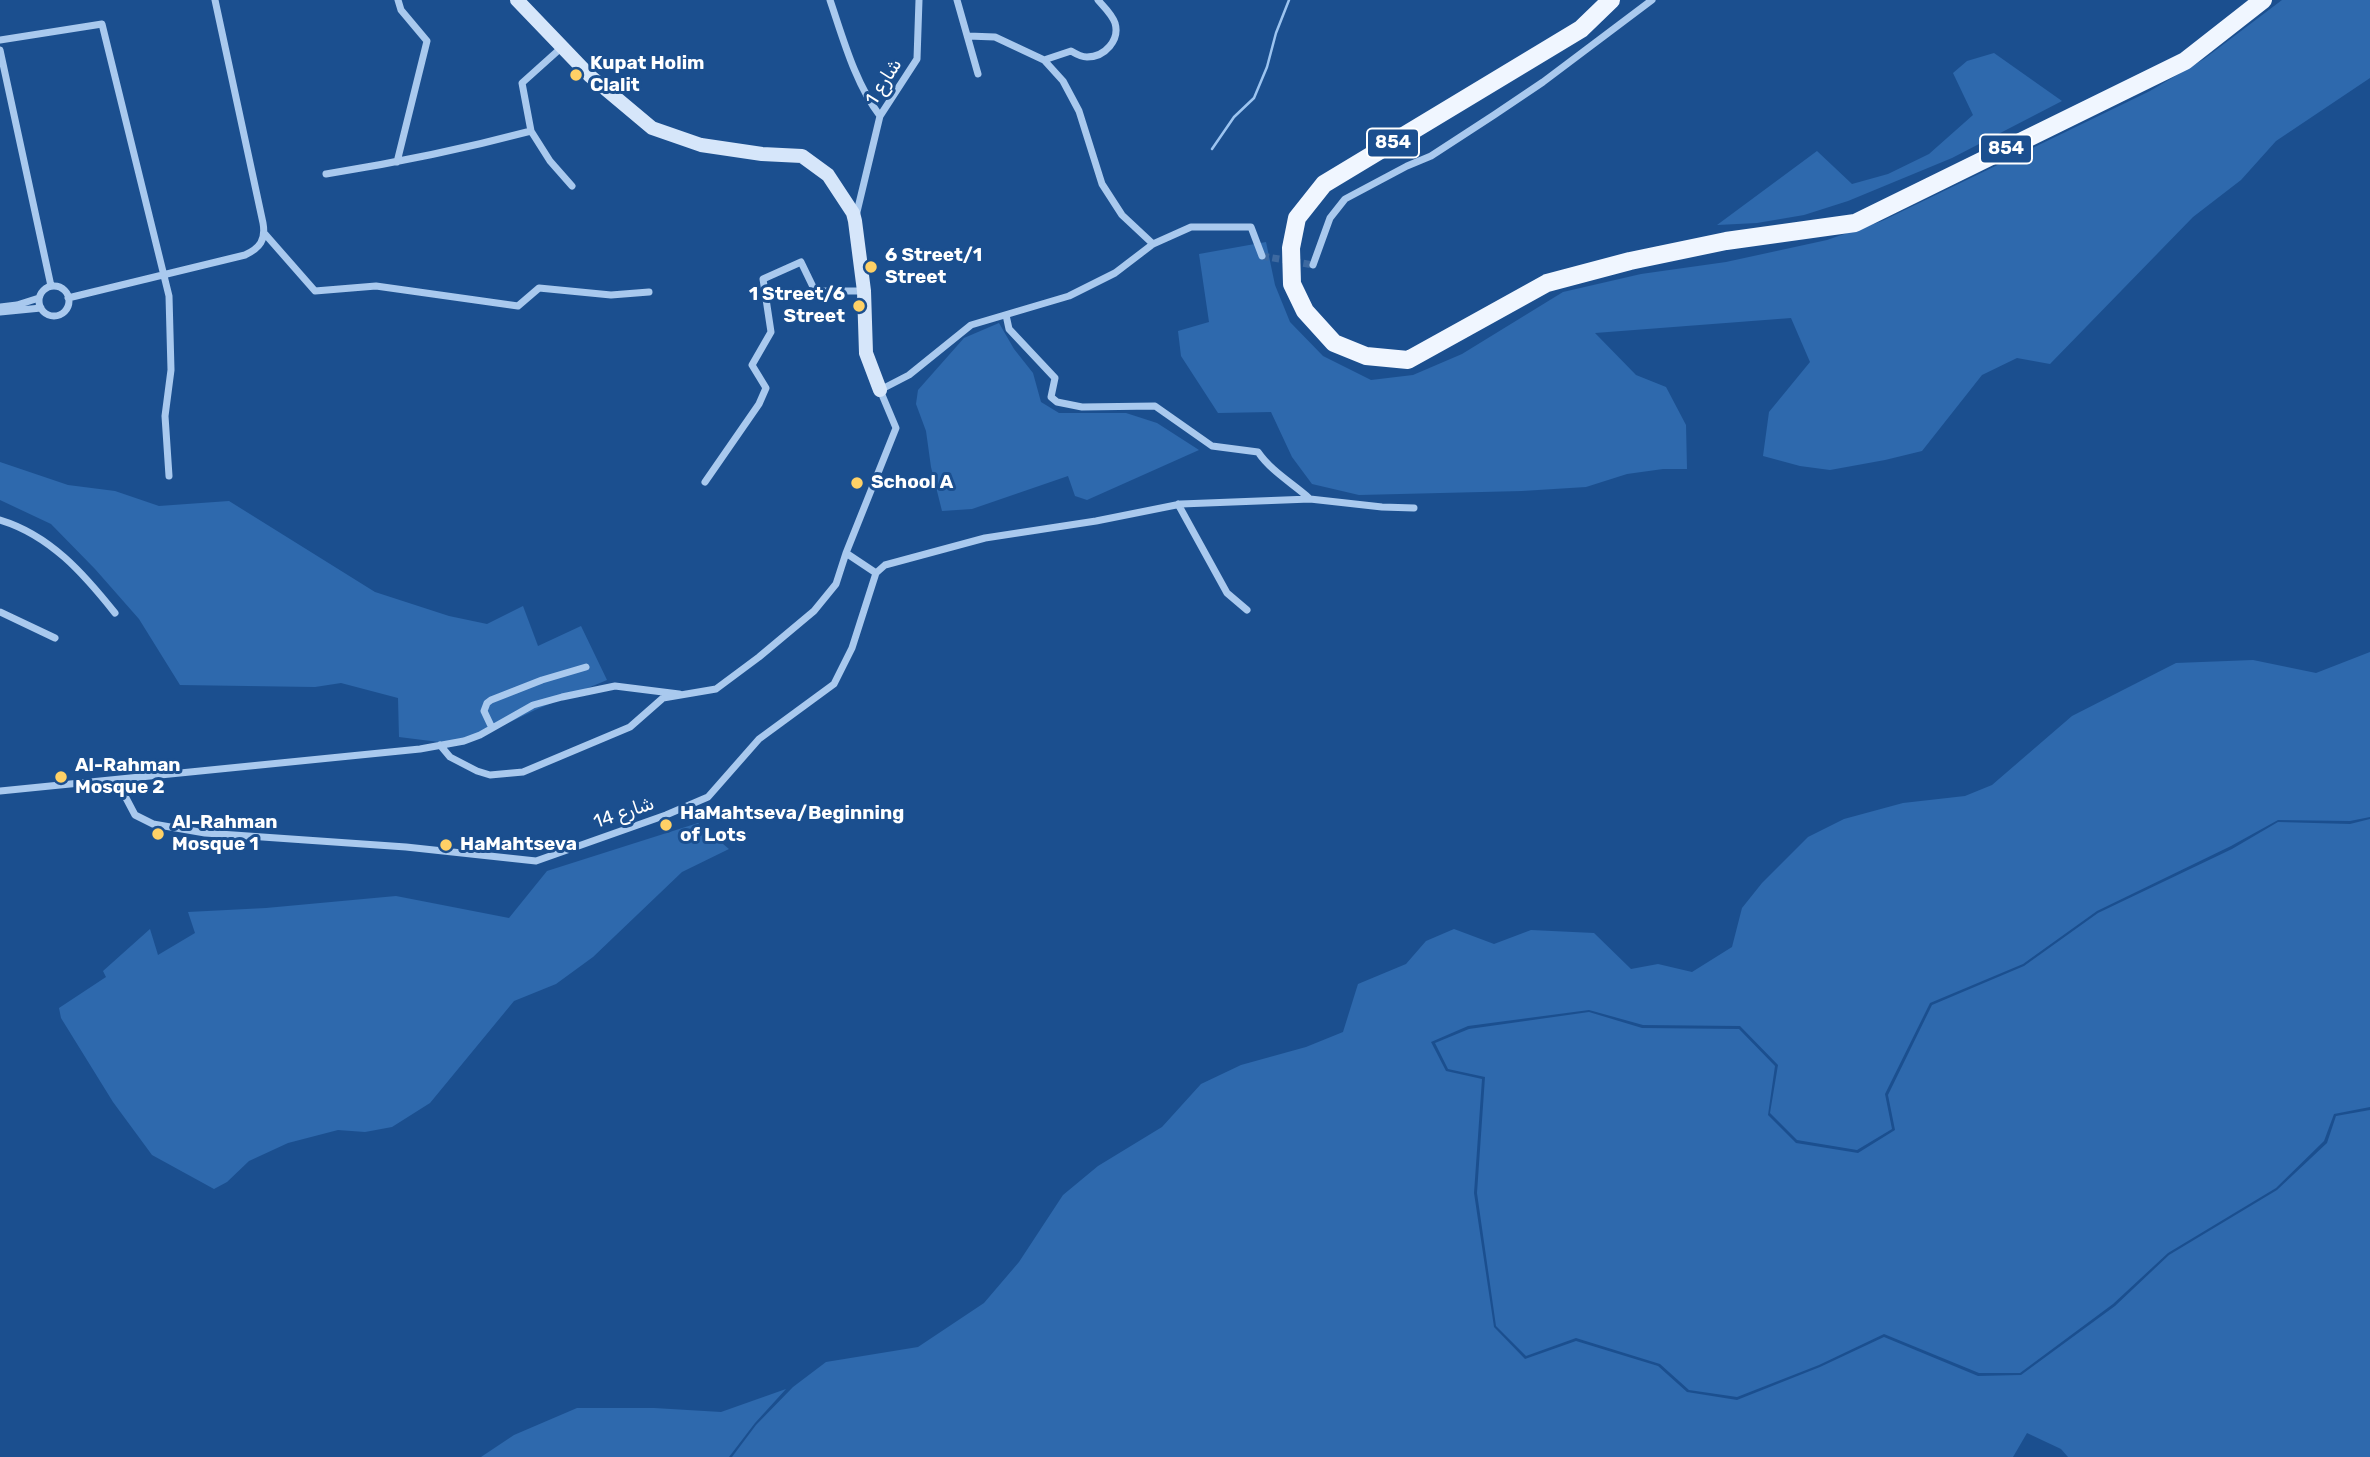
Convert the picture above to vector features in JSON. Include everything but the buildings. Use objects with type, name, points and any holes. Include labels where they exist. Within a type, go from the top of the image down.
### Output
[{"type":"main road","name":"854","points":[[1611,0],[1581,29],[1325,184],[1297,218],[1291,247],[1292,284],[1305,311],[1334,343],[1366,356],[1408,360],[1547,283],[1630,261],[1726,241],[1855,223],[2185,61],[2263,0]]},
{"type":"street","points":[[215,0],[265,234],[315,291],[376,286],[518,306],[539,288],[611,295],[649,292]]},
{"type":"street","points":[[397,162],[427,41],[401,10],[398,0]]},
{"type":"street","points":[[440,745],[450,757],[477,771],[490,775],[523,772],[629,726],[663,698],[716,689],[814,611],[836,584],[896,428],[866,353],[864,291],[855,220],[828,175],[802,156],[762,154],[701,145],[652,128],[590,76],[517,0]]},
{"type":"street","points":[[830,0],[851,58],[871,104],[880,116]]},
{"type":"street","name":"شارع 1","points":[[855,220],[880,116],[917,59],[919,0]]},
{"type":"street","points":[[957,0],[978,74]]},
{"type":"street","points":[[1044,60],[1071,51],[1085,58],[1100,55],[1112,45],[1117,34],[1114,20],[1098,0]]},
{"type":"street","points":[[1313,265],[1330,218],[1345,199],[1431,156],[1543,82],[1652,0]]},
{"type":"street","points":[[0,40],[102,24],[169,296],[171,370],[165,416],[169,476]]},
{"type":"street","points":[[968,36],[995,37],[1044,60],[1063,81],[1079,111],[1102,184],[1122,215],[1153,244]]},
{"type":"street","points":[[561,48],[522,83],[531,131],[550,161],[572,186]]},
{"type":"street","points":[[0,50],[51,286]]},
{"type":"street","points":[[326,174],[484,144],[531,131]]},
{"type":"street","points":[[880,390],[909,375],[971,325],[1069,296],[1115,273],[1153,244],[1191,227],[1251,227],[1262,256]]},
{"type":"street","points":[[68,298],[245,255],[260,245],[265,234]]},
{"type":"street","points":[[705,482],[759,404],[766,388],[752,365],[771,332],[764,279],[801,262],[815,291],[864,291]]},
{"type":"street","points":[[51,286],[64,290],[68,298],[65,311],[58,315],[49,315],[41,308],[39,298],[43,290],[51,286]]},
{"type":"street","points":[[0,307],[39,298]]},
{"type":"street","points":[[0,312],[41,308]]},
{"type":"street","points":[[1006,315],[1009,329],[1055,377],[1051,397],[1057,402],[1082,407],[1155,406],[1212,446],[1258,452],[1267,466],[1279,472],[1310,499]]},
{"type":"street","points":[[846,553],[876,573],[885,565],[985,538],[1096,521],[1178,504],[1310,499],[1414,508]]},
{"type":"street","points":[[1178,504],[1227,593],[1247,610]]},
{"type":"street","points":[[0,520],[30,531],[53,548],[91,583],[115,613]]},
{"type":"street","name":"شارع 14","points":[[117,781],[135,815],[153,824],[205,833],[406,847],[536,861],[666,815],[708,797],[759,739],[834,684],[852,648],[876,573]]},
{"type":"street","points":[[0,612],[55,638]]},
{"type":"street","points":[[492,728],[484,711],[491,700],[542,680],[586,667]]},
{"type":"street","points":[[0,791],[117,781],[464,741],[533,705],[562,696],[615,686],[679,694]]},
{"type":"shaded area","points":[[2282,0],[2370,0],[2370,78],[2276,141],[2241,180],[2193,217],[2050,364],[2017,358],[1982,375],[1922,451],[1830,470],[1800,466],[1763,456],[1769,412],[1810,362],[1791,318],[1595,333],[1636,375],[1666,387],[1686,425],[1687,469],[1627,474],[1586,487],[1522,491],[1359,495],[1312,484],[1292,457],[1271,412],[1218,413],[1181,356],[1178,331],[1209,322],[1199,254],[1266,242],[1275,285],[1290,322],[1323,356],[1371,380],[1413,375],[1462,354],[1563,292],[1641,274],[1726,262],[1827,240],[1882,221],[2150,91],[2204,59]]},
{"type":"shaded area","points":[[1994,53],[2062,101],[1952,158],[1848,201],[1804,215],[1757,223],[1717,225],[1817,151],[1852,184],[1888,174],[1929,154],[1973,115],[1953,73],[1967,61]]},
{"type":"shaded area","points":[[999,323],[1014,349],[1033,373],[1041,402],[1059,413],[1126,413],[1157,423],[1199,450],[1087,500],[1075,496],[1068,476],[972,509],[942,511],[931,467],[926,431],[916,404],[918,390],[964,338]]},
{"type":"shaded area","points":[[0,462],[68,485],[115,491],[159,506],[229,501],[375,592],[449,616],[487,624],[523,606],[538,646],[581,626],[607,680],[535,710],[463,745],[399,737],[398,698],[341,683],[315,687],[180,685],[139,619],[95,569],[51,524],[0,500]]},
{"type":"shaded area","points":[[2370,652],[2370,817],[2350,821],[2278,820],[2231,846],[2097,911],[2023,964],[1930,1003],[1885,1094],[1892,1129],[1857,1150],[1797,1140],[1770,1113],[1778,1065],[1740,1026],[1643,1025],[1589,1010],[1468,1026],[1431,1042],[1446,1071],[1482,1079],[1474,1193],[1494,1327],[1525,1359],[1576,1341],[1658,1366],[1687,1392],[1737,1400],[1820,1367],[1884,1337],[1978,1376],[2021,1375],[2115,1306],[2169,1255],[2277,1190],[2327,1143],[2336,1116],[2370,1110],[2370,1457],[2068,1457],[2061,1449],[2027,1433],[2013,1457],[732,1457],[756,1425],[793,1387],[826,1362],[918,1347],[984,1303],[1019,1262],[1063,1195],[1098,1166],[1162,1127],[1201,1084],[1241,1065],[1306,1047],[1343,1032],[1358,984],[1406,964],[1426,941],[1454,929],[1494,944],[1531,930],[1594,933],[1631,969],[1658,964],[1692,972],[1732,947],[1742,908],[1762,883],[1808,837],[1844,819],[1903,803],[1965,796],[1992,785],[2072,716],[2176,663],[2253,660],[2316,673]]},
{"type":"shaded area","points":[[2370,819],[2370,1107],[2334,1114],[2324,1141],[2276,1188],[2168,1253],[2113,1304],[2020,1373],[1979,1373],[1884,1334],[1819,1365],[1737,1397],[1689,1390],[1660,1364],[1576,1338],[1526,1356],[1496,1326],[1477,1193],[1485,1077],[1448,1069],[1435,1043],[1469,1029],[1589,1012],[1642,1028],[1739,1029],[1775,1066],[1768,1115],[1796,1143],[1858,1153],[1895,1130],[1888,1095],[1932,1005],[2024,966],[2098,913],[2232,849],[2278,822],[2350,824]]},
{"type":"shaded area","points":[[698,823],[729,849],[682,872],[593,957],[556,984],[514,1001],[430,1103],[392,1127],[365,1132],[338,1130],[288,1143],[249,1161],[227,1182],[214,1189],[152,1155],[113,1102],[61,1018],[59,1008],[106,977],[103,971],[150,929],[158,955],[195,933],[188,912],[396,896],[509,918],[547,871]]},
{"type":"shaded area","points":[[786,1389],[729,1457],[481,1457],[514,1435],[577,1408],[654,1408],[721,1412]]},
{"type":"waterway","points":[[1212,149],[1234,117],[1254,98],[1289,0]]},
{"type":"tunnel","points":[[1262,256],[1313,265]]},
{"type":"place","name":"Kupat Holim Clalit","points":[[576,75]]},
{"type":"place","name":"6 Street/1 Street","points":[[871,267]]},
{"type":"place","name":"1 Street/6 Street","points":[[859,306]]},
{"type":"place","name":"School A","points":[[857,483]]},
{"type":"place","name":"Al-Rahman Mosque 2","points":[[61,777]]},
{"type":"place","name":"HaMahtseva/Beginning of Lots","points":[[666,825]]},
{"type":"place","name":"Al-Rahman Mosque 1","points":[[158,834]]},
{"type":"place","name":"HaMahtseva","points":[[446,845]]}]
